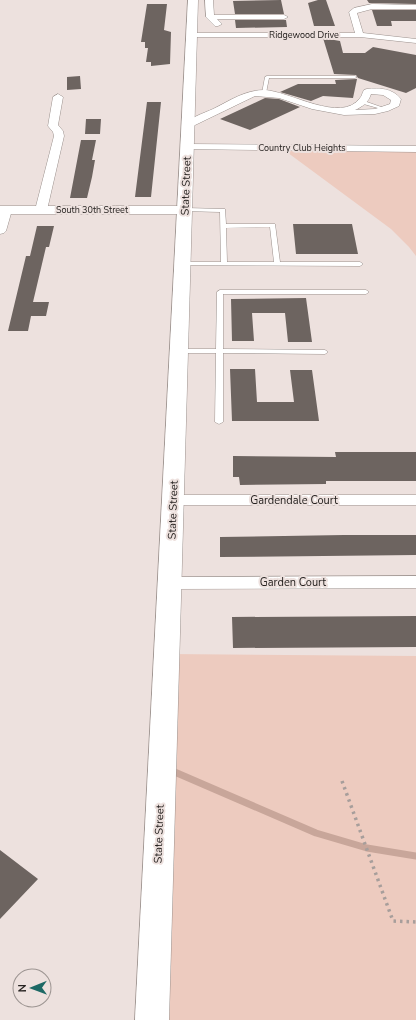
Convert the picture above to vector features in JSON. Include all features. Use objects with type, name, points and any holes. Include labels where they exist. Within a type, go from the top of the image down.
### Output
[{"type":"main road","name":"State Street","points":[[152,1020],[193,0]]},
{"type":"street","points":[[209,0],[210,17],[230,34]]},
{"type":"street","points":[[360,35],[353,12],[356,9],[370,7],[416,7]]},
{"type":"street","points":[[210,17],[284,17]]},
{"type":"street","name":"Ridgewood Drive","points":[[192,35],[360,35],[416,41]]},
{"type":"street","points":[[188,125],[246,96],[264,93],[278,95],[317,108],[341,112],[385,109],[394,106],[396,99],[390,93],[381,91],[367,92],[366,100],[341,112]]},
{"type":"street","points":[[41,210],[59,136],[58,131],[53,126],[58,97]]},
{"type":"street","name":"Country Club Heights","points":[[187,147],[416,149]]},
{"type":"street","points":[[0,231],[3,210]]},
{"type":"street","name":"South 30th Street","points":[[3,210],[185,210]]},
{"type":"street","name":"Gardendale Court","points":[[173,500],[416,500]]},
{"type":"street","name":"Garden Court","points":[[170,583],[416,582]]},
{"type":"lane","points":[[264,93],[267,77],[355,77]]},
{"type":"lane","points":[[362,102],[385,109]]},
{"type":"lane","points":[[185,210],[223,210],[224,264]]},
{"type":"lane","points":[[223,226],[273,225],[278,264]]},
{"type":"lane","points":[[183,264],[360,264]]},
{"type":"lane","points":[[219,422],[220,292],[366,292]]},
{"type":"lane","points":[[179,351],[325,352]]},
{"type":"path","points":[[342,781],[393,921],[416,922]]},
{"type":"shaded area","points":[[280,147],[416,149],[416,256],[391,229]]},
{"type":"shaded area","points":[[167,654],[416,656],[416,1020],[152,1020]]},
{"type":"building","points":[[281,0],[284,14],[235,14],[233,1]]},
{"type":"building","points":[[318,0],[326,0],[335,26],[314,26],[308,3]]},
{"type":"building","points":[[367,0],[416,0],[416,4],[369,3]]},
{"type":"building","points":[[147,4],[167,4],[164,30],[171,32],[170,64],[151,66],[151,62],[146,62],[148,48],[145,48],[145,42],[141,42]]},
{"type":"building","points":[[372,10],[416,10],[416,21],[391,21],[392,26],[377,26]]},
{"type":"building","points":[[235,20],[286,20],[287,27],[236,28]]},
{"type":"building","points":[[323,38],[340,41],[343,53],[365,53],[373,47],[416,55],[416,88],[406,93],[358,78],[356,75],[334,74]]},
{"type":"building","points":[[80,76],[81,89],[67,90],[67,77]]},
{"type":"building","points":[[357,79],[353,98],[323,96],[311,101],[280,92],[298,84],[336,84],[335,80]]},
{"type":"building","points":[[265,98],[279,99],[300,107],[250,130],[220,119]]},
{"type":"building","points":[[147,102],[161,102],[151,197],[135,197]]},
{"type":"building","points":[[86,119],[101,119],[100,134],[85,134]]},
{"type":"building","points":[[81,140],[96,140],[92,160],[95,160],[92,177],[87,198],[70,198]]},
{"type":"building","points":[[293,224],[352,224],[358,254],[296,254]]},
{"type":"building","points":[[37,226],[54,226],[49,247],[46,247],[33,302],[49,302],[46,316],[31,316],[28,331],[8,331],[26,256],[30,256]]},
{"type":"building","points":[[306,298],[312,342],[288,342],[285,313],[252,313],[254,341],[232,341],[231,299]]},
{"type":"building","points":[[230,369],[255,369],[257,402],[294,402],[290,370],[312,370],[319,421],[232,421]]},
{"type":"building","points":[[335,452],[416,452],[416,481],[326,481],[326,484],[240,485],[239,477],[233,477],[233,456],[336,457]]},
{"type":"building","points":[[416,535],[416,555],[220,557],[220,537]]},
{"type":"building","points":[[416,616],[416,647],[233,648],[232,617]]},
{"type":"building","points":[[0,850],[38,879],[0,919]]},
{"type":"waterway","points":[[170,770],[316,833],[367,848],[416,856]]}]
